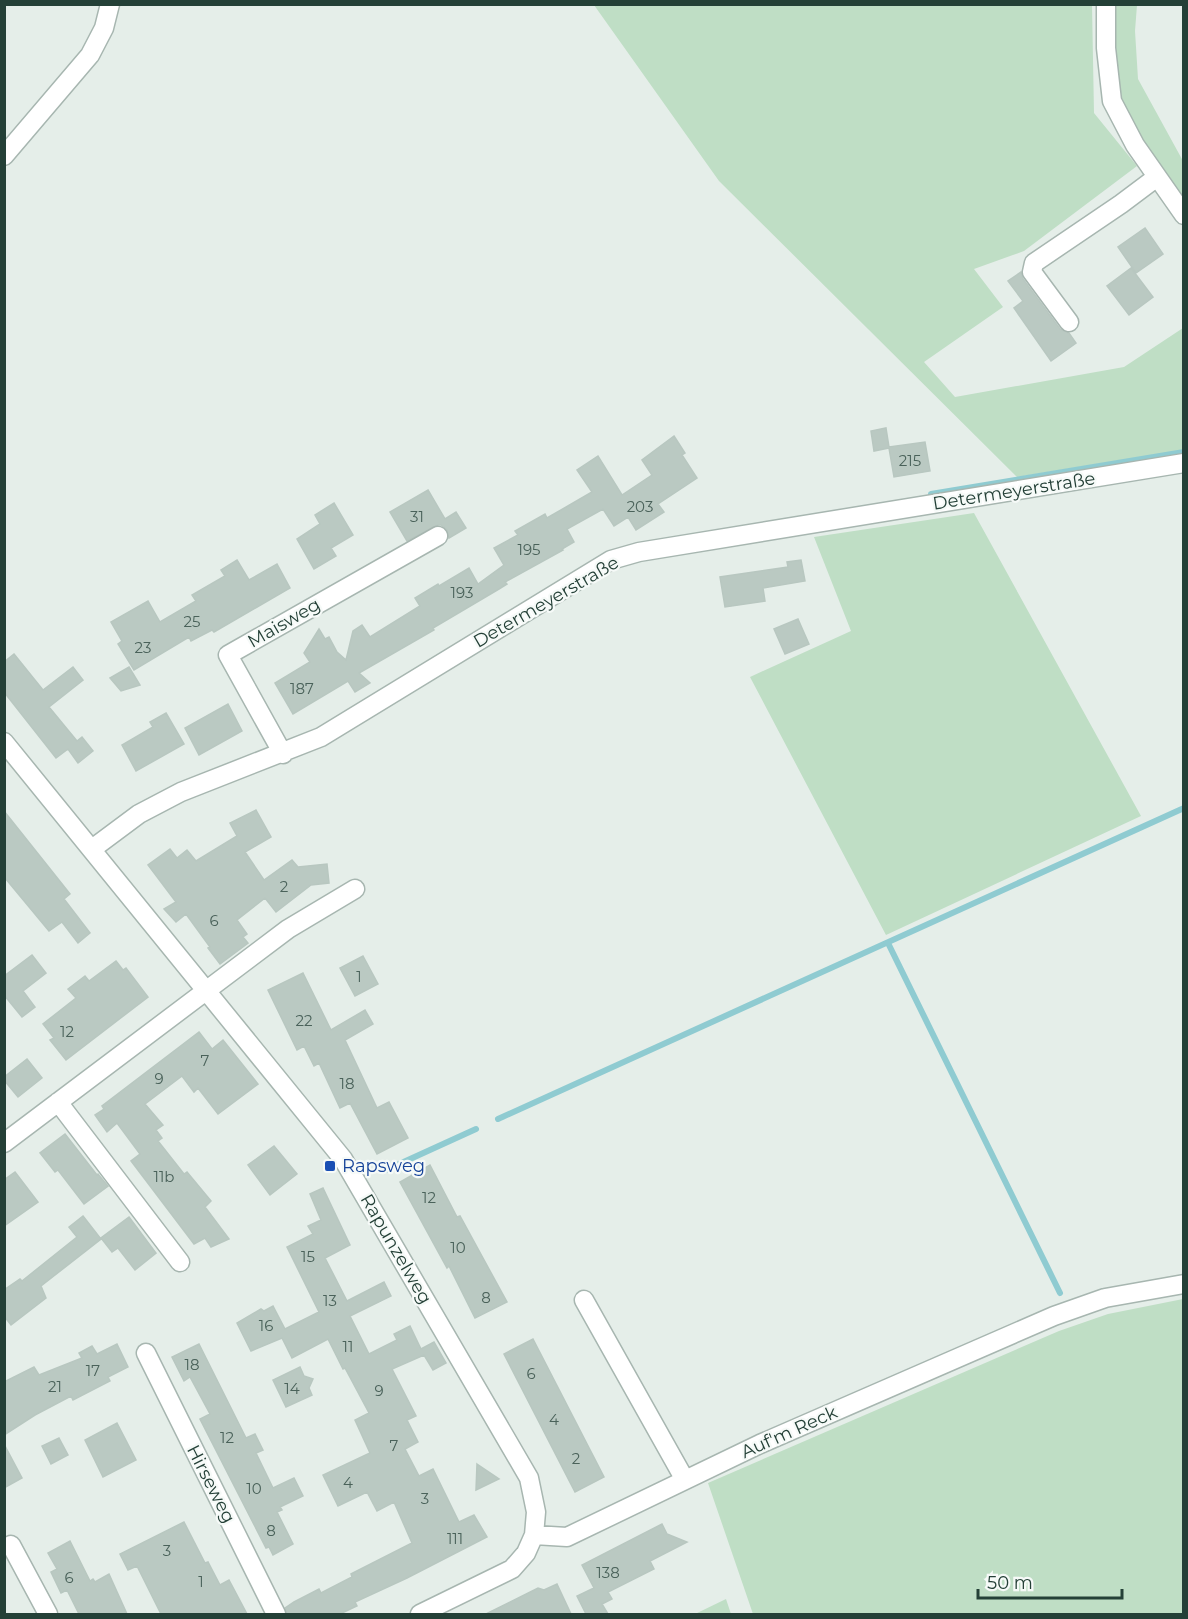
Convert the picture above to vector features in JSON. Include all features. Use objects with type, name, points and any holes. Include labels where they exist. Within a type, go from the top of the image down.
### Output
[{"type":"street","points":[[4,156],[90,55],[104,28],[110,4]]},
{"type":"street","points":[[1106,4],[1106,48],[1112,101],[1135,145],[1184,216]]},
{"type":"street","points":[[1069,322],[1032,272],[1034,263],[1157,177]]},
{"type":"street","name":"Determeyerstraße","points":[[93,849],[139,814],[181,792],[283,754],[321,737],[611,560],[639,552],[1184,463]]},
{"type":"street","name":"Maisweg","points":[[283,754],[228,655],[438,536]]},
{"type":"street","points":[[4,742],[93,849]]},
{"type":"street","name":"Rapunzelweg","points":[[93,849],[343,1159],[529,1478],[536,1512],[534,1534]]},
{"type":"street","points":[[4,1143],[288,929],[355,889]]},
{"type":"street","points":[[58,1102],[180,1262]]},
{"type":"street","name":"Auf'm Reck","points":[[534,1534],[567,1537],[760,1444],[1054,1316],[1105,1298],[1184,1284]]},
{"type":"street","points":[[584,1300],[685,1480]]},
{"type":"street","name":"Hirseweg","points":[[146,1353],[276,1614]]},
{"type":"street","points":[[420,1614],[512,1569],[526,1553],[534,1534]]},
{"type":"street","points":[[11,1545],[48,1614]]},
{"type":"green space","points":[[594,5],[1092,5],[1094,113],[1137,166],[1024,251],[974,269],[1003,307],[924,362],[955,397],[1124,367],[1183,328],[1183,450],[1017,477],[719,181]]},
{"type":"green space","points":[[1112,5],[1137,5],[1135,31],[1138,79],[1183,161],[1183,206],[1140,141],[1118,100]]},
{"type":"green space","points":[[974,513],[1141,816],[886,935],[750,677],[851,631],[814,537]]},
{"type":"green space","points":[[1183,1299],[1183,1614],[753,1614],[708,1483],[1059,1331],[1108,1314]]},
{"type":"green space","points":[[726,1599],[731,1614],[695,1614]]},
{"type":"building","points":[[1145,228],[1163,254],[1136,273],[1118,247]]},
{"type":"building","points":[[1131,268],[1153,297],[1129,315],[1107,286]]},
{"type":"building","points":[[1021,272],[1023,279],[1060,329],[1069,333],[1076,343],[1051,361],[1014,308],[1023,301],[1008,281]]},
{"type":"building","points":[[886,428],[889,447],[925,442],[930,471],[894,477],[889,448],[874,451],[871,431]]},
{"type":"building","points":[[674,436],[685,453],[682,455],[697,478],[658,504],[664,512],[636,530],[628,517],[614,526],[603,509],[567,529],[574,542],[563,550],[505,582],[507,584],[433,628],[434,630],[359,673],[370,683],[355,692],[348,681],[293,714],[275,683],[310,662],[304,653],[319,629],[325,639],[329,637],[337,652],[346,660],[353,631],[362,625],[370,637],[420,606],[415,598],[438,584],[439,586],[469,568],[478,584],[504,565],[494,548],[518,535],[515,531],[545,514],[547,518],[592,492],[577,470],[598,456],[622,495],[652,475],[642,460]]},
{"type":"building","points":[[428,490],[445,519],[456,512],[466,528],[449,538],[447,530],[438,525],[407,541],[390,512]]},
{"type":"building","points":[[334,503],[353,535],[331,548],[336,556],[314,569],[297,539],[320,524],[315,515]]},
{"type":"building","points":[[237,560],[249,580],[277,564],[290,588],[214,632],[212,630],[191,641],[189,637],[134,670],[118,644],[122,641],[111,622],[148,601],[160,622],[196,601],[192,595],[225,576],[221,570]]},
{"type":"building","points":[[801,560],[805,581],[763,588],[765,601],[725,607],[720,577],[788,567],[787,562]]},
{"type":"building","points":[[798,619],[809,644],[785,654],[774,629]]},
{"type":"building","points":[[14,654],[43,690],[73,667],[83,680],[49,707],[77,741],[82,737],[93,751],[78,763],[68,749],[56,758],[4,692],[4,662]]},
{"type":"building","points":[[129,667],[140,685],[121,691],[110,678]]},
{"type":"building","points":[[228,704],[242,731],[199,755],[185,728]]},
{"type":"building","points":[[166,713],[184,744],[136,771],[122,745],[153,727],[150,722]]},
{"type":"building","points":[[256,810],[271,837],[245,852],[264,880],[292,860],[298,867],[327,864],[329,883],[311,885],[276,912],[265,898],[237,920],[247,934],[243,937],[248,943],[220,964],[186,914],[176,922],[164,909],[176,902],[148,865],[170,849],[177,858],[187,850],[196,861],[237,836],[230,823]]},
{"type":"building","points":[[4,811],[70,894],[64,899],[90,933],[78,943],[62,922],[49,931],[5,878]]},
{"type":"building","points":[[32,955],[46,973],[23,991],[35,1007],[22,1017],[4,995],[4,976]]},
{"type":"building","points":[[363,956],[378,984],[355,996],[340,968]]},
{"type":"building","points":[[116,961],[123,970],[126,968],[148,997],[66,1060],[50,1040],[54,1038],[43,1024],[76,998],[68,989],[85,976],[89,981]]},
{"type":"building","points":[[303,973],[331,1030],[365,1010],[373,1024],[345,1040],[377,1108],[389,1102],[408,1138],[377,1154],[350,1103],[340,1108],[319,1063],[314,1066],[304,1046],[297,1050],[268,990]]},
{"type":"building","points":[[199,1032],[212,1049],[223,1040],[258,1084],[218,1114],[198,1088],[194,1092],[182,1076],[145,1104],[163,1125],[156,1130],[162,1138],[158,1141],[184,1174],[187,1172],[211,1201],[205,1207],[229,1239],[211,1247],[205,1238],[194,1244],[131,1161],[140,1154],[117,1123],[107,1132],[95,1115],[104,1109],[102,1106]]},
{"type":"building","points":[[27,1059],[42,1078],[18,1097],[4,1077]]},
{"type":"building","points":[[65,1134],[108,1186],[84,1204],[58,1170],[55,1172],[40,1153]]},
{"type":"building","points":[[274,1146],[297,1174],[270,1195],[248,1165]]},
{"type":"building","points":[[430,1165],[457,1217],[460,1216],[507,1302],[475,1318],[449,1266],[447,1268],[400,1182]]},
{"type":"building","points":[[15,1172],[38,1202],[4,1226],[4,1180]]},
{"type":"building","points":[[323,1188],[350,1245],[325,1258],[347,1301],[384,1282],[391,1296],[350,1316],[369,1354],[397,1340],[394,1334],[410,1326],[421,1349],[434,1342],[446,1363],[433,1370],[424,1355],[392,1369],[416,1416],[407,1420],[418,1442],[405,1449],[419,1476],[433,1469],[459,1522],[474,1515],[487,1537],[355,1602],[357,1606],[340,1614],[287,1614],[285,1608],[294,1602],[319,1589],[321,1593],[352,1577],[351,1574],[412,1543],[394,1502],[377,1511],[367,1492],[338,1506],[323,1475],[370,1453],[355,1420],[369,1413],[328,1339],[292,1358],[282,1338],[251,1351],[237,1323],[261,1309],[264,1311],[273,1306],[285,1329],[319,1312],[287,1247],[313,1234],[308,1226],[321,1220],[310,1194]]},
{"type":"building","points":[[83,1216],[101,1239],[41,1286],[46,1298],[11,1325],[4,1316],[4,1290],[20,1279],[22,1281],[77,1237],[69,1227]]},
{"type":"building","points":[[129,1217],[156,1253],[135,1270],[118,1248],[112,1252],[101,1238]]},
{"type":"building","points":[[533,1339],[604,1477],[575,1492],[504,1354]]},
{"type":"building","points":[[117,1344],[128,1367],[108,1377],[110,1381],[73,1400],[71,1396],[4,1435],[4,1382],[34,1367],[39,1375],[82,1358],[79,1353],[92,1346],[97,1354]]},
{"type":"building","points":[[199,1344],[246,1438],[255,1434],[263,1450],[256,1453],[273,1488],[294,1478],[303,1496],[280,1507],[282,1510],[277,1512],[293,1544],[273,1555],[269,1547],[266,1548],[200,1419],[210,1414],[190,1377],[184,1381],[172,1357]]},
{"type":"building","points":[[300,1367],[304,1376],[313,1379],[309,1388],[312,1395],[286,1407],[273,1380]]},
{"type":"building","points":[[117,1423],[136,1460],[103,1477],[85,1440]]},
{"type":"building","points":[[59,1438],[68,1455],[51,1464],[42,1446]]},
{"type":"building","points":[[4,1444],[22,1478],[4,1488]]},
{"type":"building","points":[[477,1464],[499,1479],[476,1490]]},
{"type":"building","points":[[184,1522],[205,1563],[208,1562],[220,1585],[229,1580],[247,1614],[161,1614],[137,1566],[128,1570],[120,1554]]},
{"type":"building","points":[[662,1524],[667,1534],[687,1542],[650,1561],[654,1569],[608,1592],[612,1599],[602,1604],[608,1614],[586,1614],[577,1596],[594,1588],[582,1565]]},
{"type":"building","points":[[70,1541],[90,1581],[93,1579],[95,1582],[109,1574],[127,1614],[79,1614],[67,1590],[61,1593],[51,1572],[57,1569],[48,1553]]},
{"type":"building","points":[[557,1584],[571,1614],[486,1614],[538,1588],[544,1590]]},
{"type":"waterway","points":[[931,494],[1184,452]]},
{"type":"waterway","points":[[498,1119],[1184,808]]},
{"type":"waterway","points":[[888,943],[1060,1293]]},
{"type":"waterway","points":[[386,1170],[476,1129]]},
{"type":"place","name":"Rapsweg","points":[[330,1166]]}]
